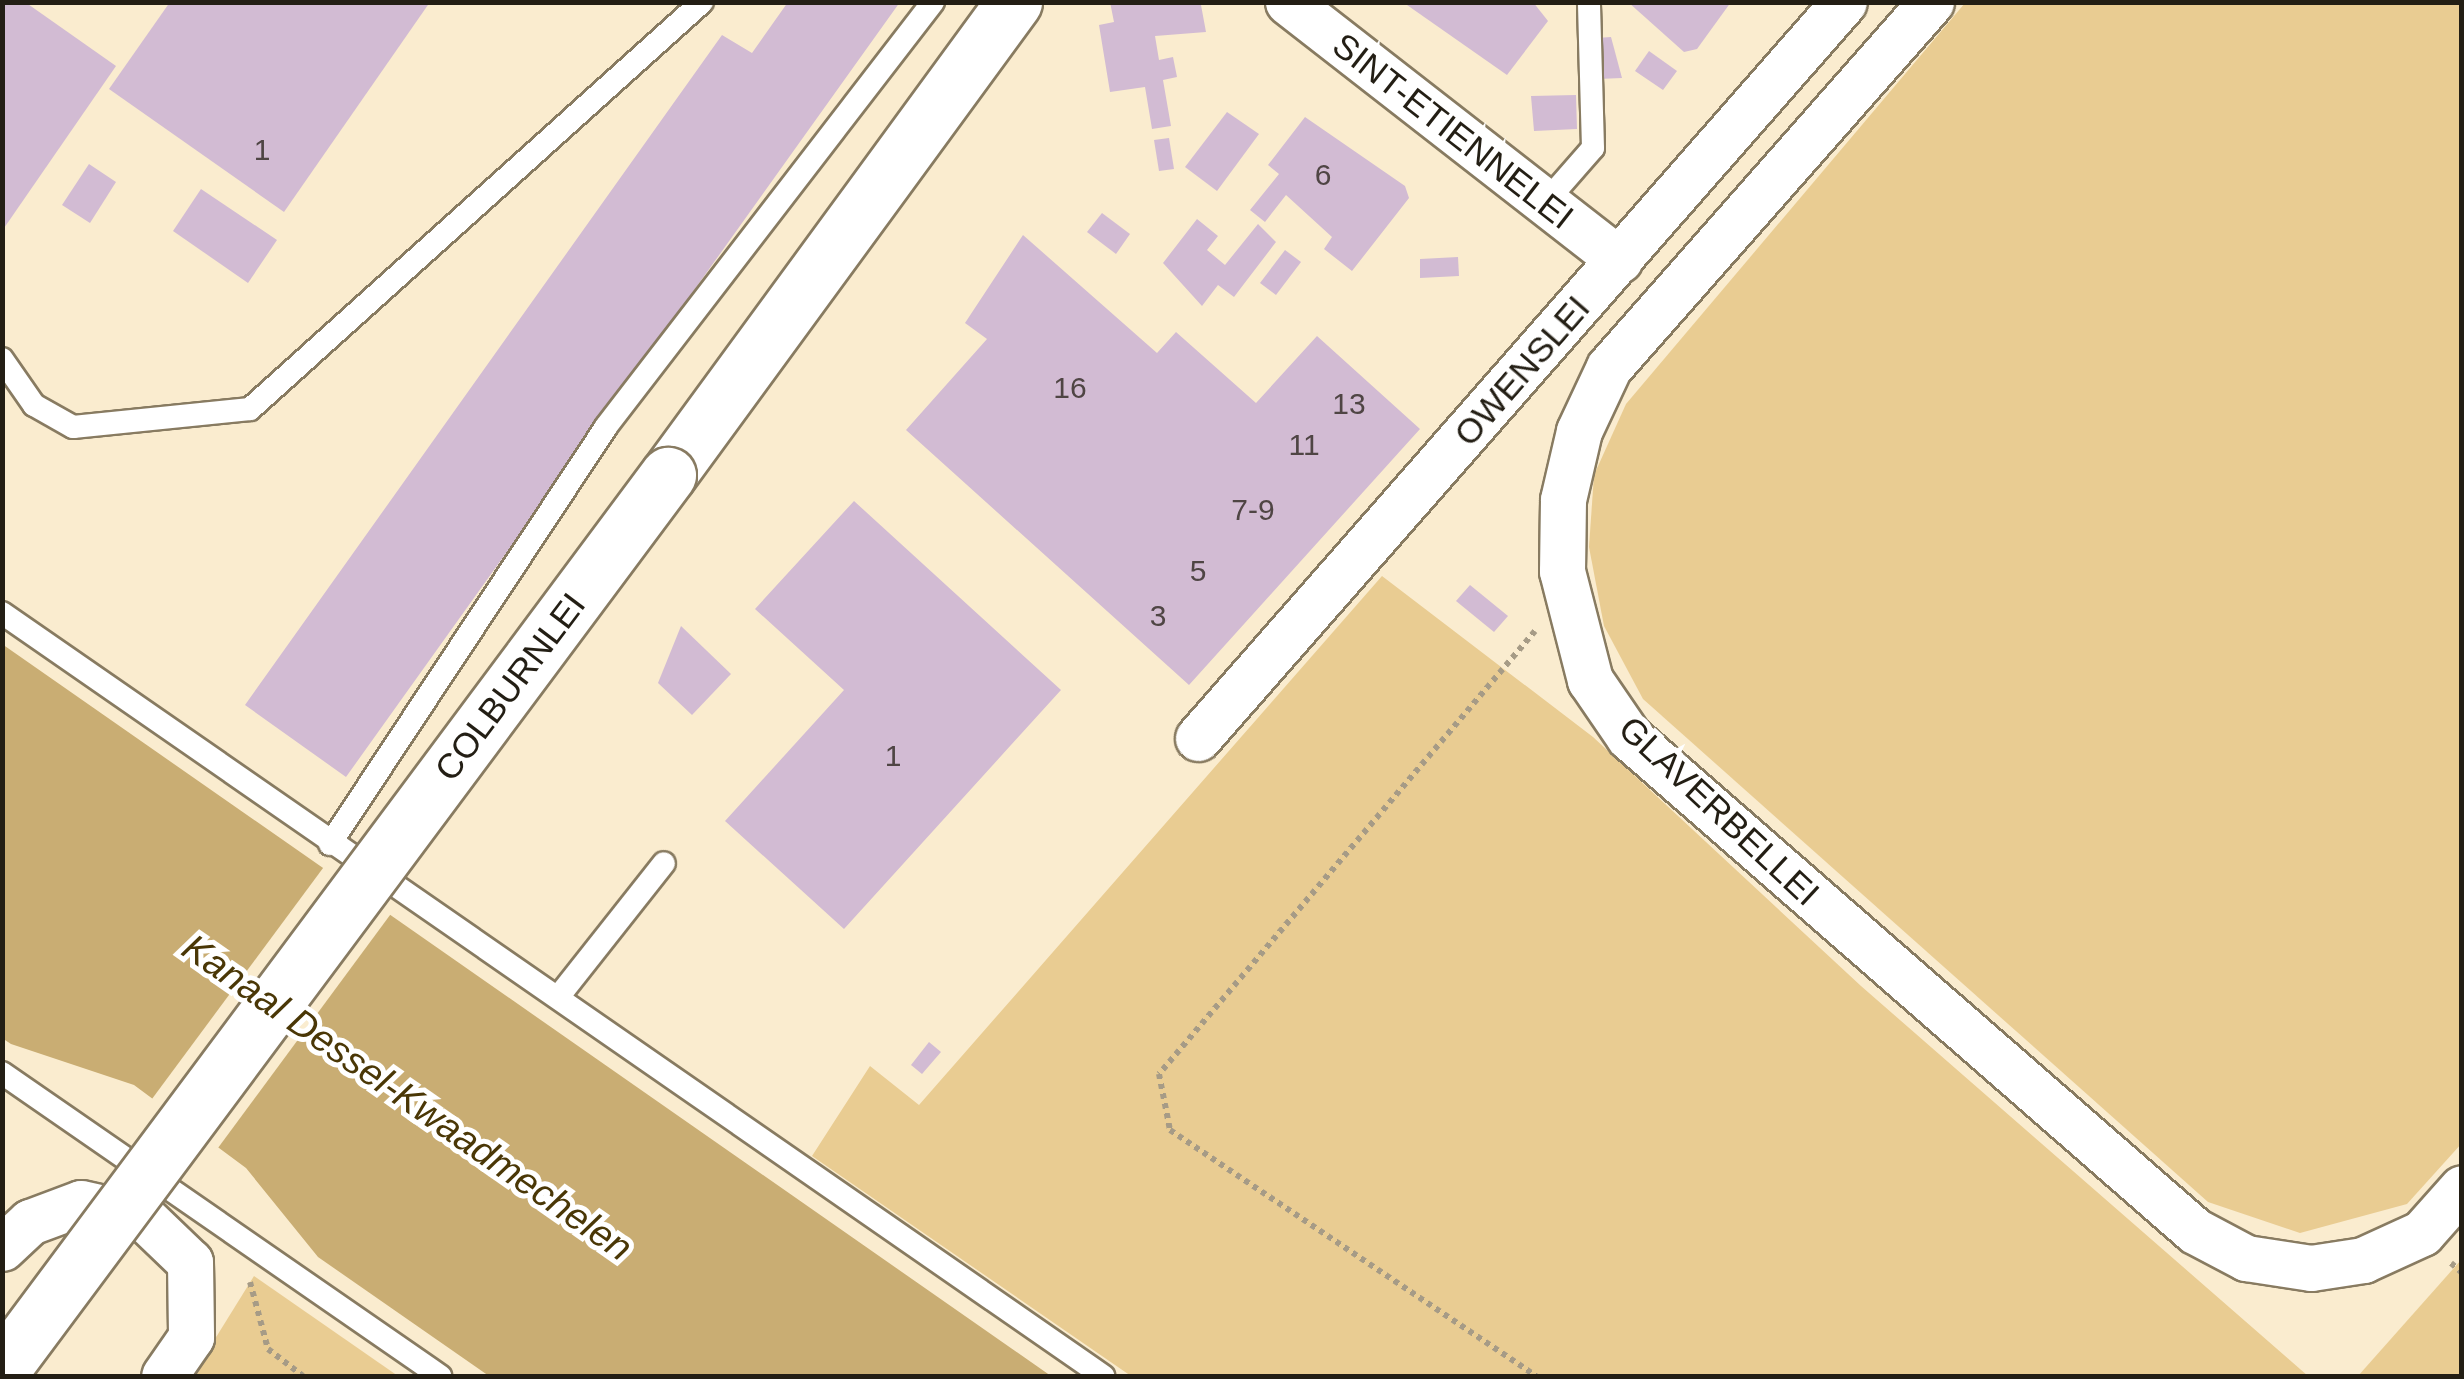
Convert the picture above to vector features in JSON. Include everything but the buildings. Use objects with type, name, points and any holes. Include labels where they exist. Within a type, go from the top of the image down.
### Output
[{"type":"street","name":"COLBURNLEI","points":[[2,1370],[1014,2]]},
{"type":"street","name":"SINT-ETIENNELEI","points":[[1288,2],[1619,260]]},
{"type":"street","name":"OWENSLEI","points":[[1198,738],[1844,2]]},
{"type":"street","name":"GLAVERBELLEI","points":[[1931,2],[1609,367],[1579,430],[1563,500],[1566,596],[1590,680],[1628,738],[2194,1231],[2246,1258],[2311,1268],[2363,1260],[2422,1233],[2462,1188]]},
{"type":"street","points":[[12,1224],[81,1204],[112,1204],[143,1217],[190,1262],[191,1337],[164,1376]]},
{"type":"lane","points":[[2,359],[34,405],[73,427],[250,409],[702,2]]},
{"type":"lane","points":[[330,844],[605,428],[933,2]]},
{"type":"lane","points":[[1544,204],[1593,148],[1589,2]]},
{"type":"lane","points":[[2,613],[330,844],[559,996],[1103,1376]]},
{"type":"lane","points":[[559,996],[664,862]]},
{"type":"lane","points":[[2,1074],[440,1376]]},
{"type":"path","points":[[1536,1376],[1170,1130],[1158,1074],[1566,596]]},
{"type":"path","points":[[238,1236],[268,1349],[304,1376]]},
{"type":"shaded area","points":[[1965,3],[2461,3],[2462,1143],[2407,1204],[2300,1233],[2208,1202],[1643,699],[1604,626],[1589,547],[1594,475],[1626,404]]},
{"type":"shaded area","points":[[1382,576],[1593,737],[1861,986],[2308,1376],[1131,1376],[812,1156],[870,1066],[919,1105]]},
{"type":"shaded area","points":[[2461,1260],[2461,1376],[2358,1376]]},
{"type":"shaded area","points":[[254,1276],[398,1376],[192,1376]]},
{"type":"water","name":"Kanaal Dessel-Kwaadmechelen","points":[[2,644],[1051,1376],[489,1376],[318,1257],[246,1168],[134,1085],[2,1038]]},
{"type":"pier","points":[[326,864],[393,911],[215,1152],[149,1103]]}]
